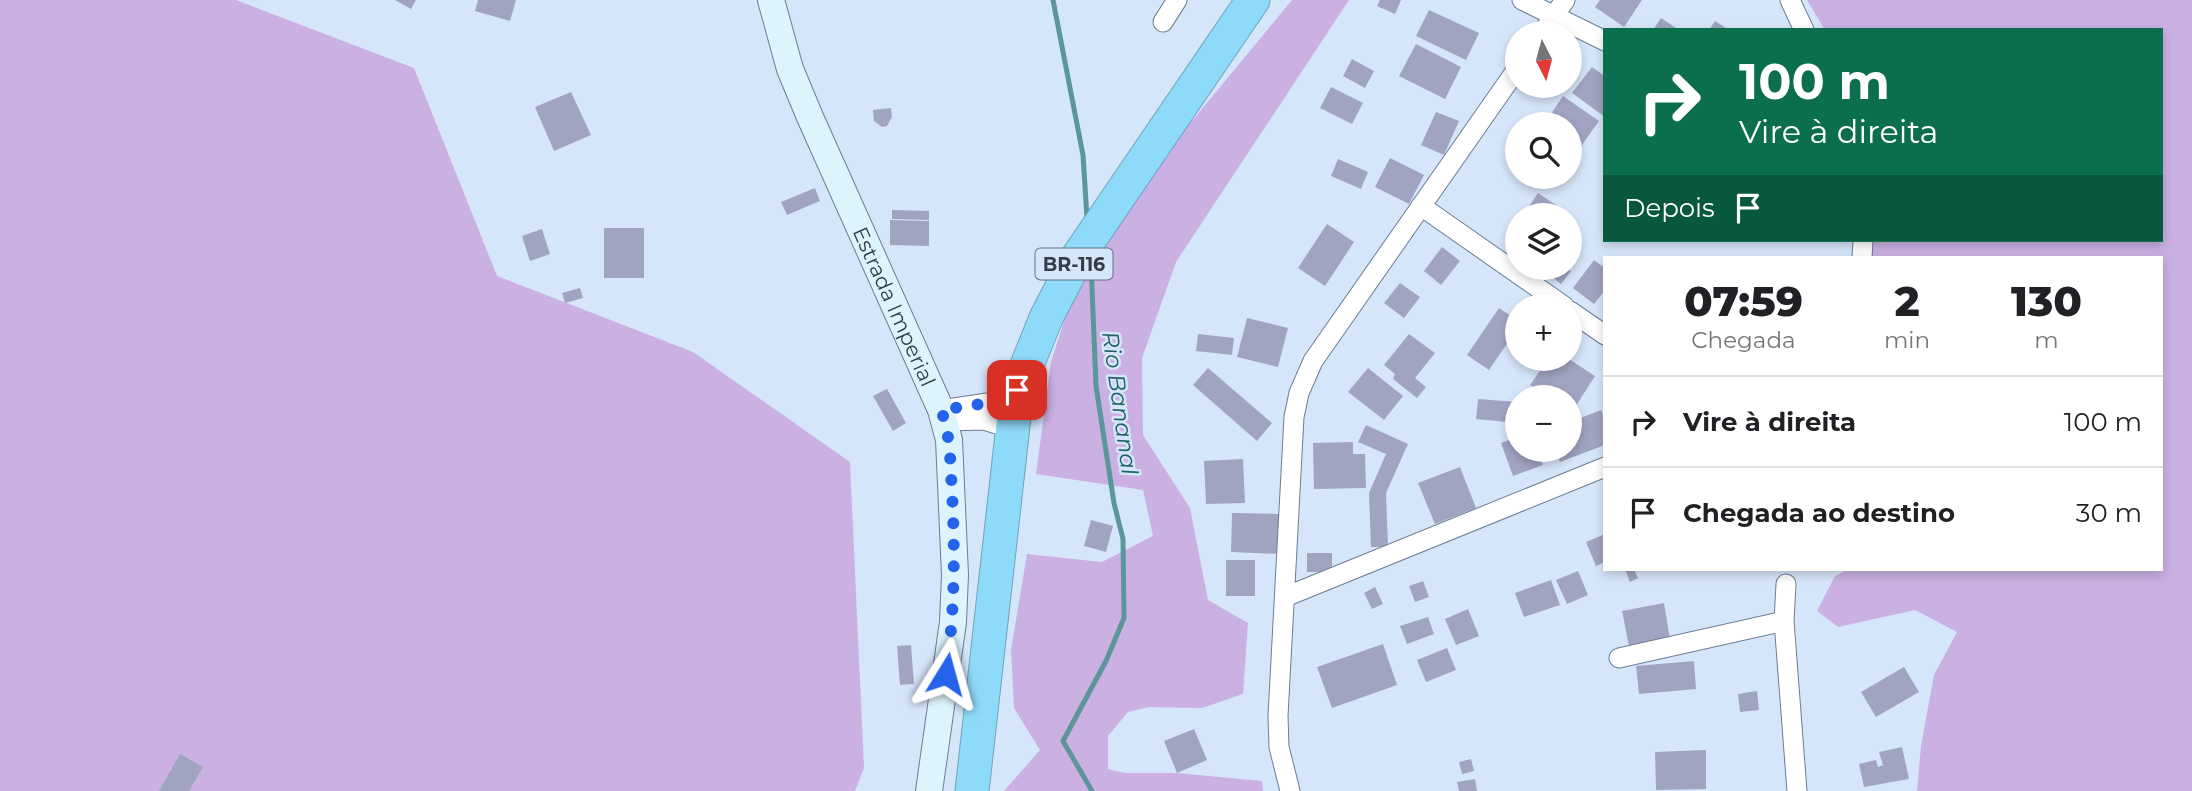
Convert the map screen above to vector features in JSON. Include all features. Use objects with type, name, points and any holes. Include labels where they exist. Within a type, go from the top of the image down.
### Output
[{"type":"highway","name":"BR-116","points":[[972,791],[1012,429],[1023,377],[1046,318],[1077,258],[1253,0]]},
{"type":"street","name":"Estrada Imperial","points":[[771,0],[790,69],[943,416],[949,440],[955,575],[953,622],[929,791]]},
{"type":"street","points":[[1163,22],[1177,0]]},
{"type":"street","points":[[1522,0],[1560,7],[1603,39]]},
{"type":"street","points":[[1790,0],[1803,28]]},
{"type":"street","points":[[1290,791],[1279,747],[1291,459],[1298,393],[1313,360],[1505,86]]},
{"type":"street","points":[[1421,206],[1547,294]]},
{"type":"street","points":[[1582,319],[1603,334]]},
{"type":"street","points":[[943,416],[1001,401],[1023,377]]},
{"type":"street","points":[[943,416],[984,420],[1012,429]]},
{"type":"street","points":[[1286,597],[1603,468]]},
{"type":"street","points":[[1786,584],[1784,621],[1797,791]]},
{"type":"street","points":[[1619,658],[1784,621]]},
{"type":"shaded area","points":[[0,0],[236,0],[414,68],[497,276],[693,352],[850,462],[864,768],[855,791],[0,791]]},
{"type":"shaded area","points":[[1292,0],[1349,0],[1176,262],[1142,358],[1143,435],[1190,508],[1208,600],[1248,623],[1243,694],[1202,708],[1149,707],[1128,712],[1108,736],[1108,769],[1125,773],[1177,773],[1262,781],[1263,791],[1004,791],[1040,750],[1014,708],[1011,650],[1027,554],[1102,562],[1153,536],[1143,490],[1036,474],[1051,362],[1074,290],[1168,150]]},
{"type":"shaded area","points":[[1807,0],[2192,0],[2192,791],[1917,791],[1921,746],[1934,675],[1957,632],[1915,610],[1838,627],[1817,611],[1835,576],[1845,571],[2163,571],[2163,256],[1871,256],[1871,242],[2163,242],[2163,28],[1824,28]]},
{"type":"building","points":[[395,0],[416,0],[411,9]]},
{"type":"building","points":[[478,0],[516,0],[510,21],[475,11]]},
{"type":"building","points":[[1380,0],[1401,0],[1395,14],[1377,6]]},
{"type":"building","points":[[1600,0],[1642,0],[1624,27],[1595,7]]},
{"type":"building","points":[[1429,10],[1479,33],[1466,60],[1416,36]]},
{"type":"building","points":[[1661,18],[1676,28],[1654,28]]},
{"type":"building","points":[[1715,21],[1726,28],[1710,28]]},
{"type":"building","points":[[1416,44],[1461,67],[1445,99],[1399,76]]},
{"type":"building","points":[[1352,59],[1374,71],[1365,88],[1343,76]]},
{"type":"building","points":[[1592,67],[1603,75],[1603,116],[1579,98],[1582,98],[1582,80]]},
{"type":"building","points":[[1331,87],[1363,103],[1352,124],[1320,108]]},
{"type":"building","points":[[571,92],[591,135],[554,151],[535,107]]},
{"type":"building","points":[[1562,98],[1566,98],[1599,121],[1582,145],[1582,112],[1552,112]]},
{"type":"building","points":[[891,108],[892,117],[887,126],[882,127],[874,121],[873,110]]},
{"type":"building","points":[[1436,112],[1459,121],[1444,155],[1421,145]]},
{"type":"building","points":[[1390,158],[1424,175],[1409,204],[1375,187]]},
{"type":"building","points":[[1338,159],[1368,172],[1361,189],[1331,176]]},
{"type":"building","points":[[815,188],[820,201],[787,215],[781,202]]},
{"type":"building","points":[[1538,193],[1553,203],[1531,203]]},
{"type":"building","points":[[892,210],[929,211],[929,220],[892,219]]},
{"type":"building","points":[[890,220],[929,221],[929,246],[890,245]]},
{"type":"building","points":[[1327,224],[1354,242],[1325,286],[1298,268]]},
{"type":"building","points":[[604,228],[644,228],[644,278],[604,278]]},
{"type":"building","points":[[542,229],[550,254],[530,261],[522,236]]},
{"type":"building","points":[[1442,247],[1460,261],[1441,285],[1424,271]]},
{"type":"building","points":[[1594,260],[1603,267],[1603,293],[1594,304],[1573,288],[1582,280]]},
{"type":"building","points":[[1400,283],[1420,297],[1404,318],[1384,303]]},
{"type":"building","points":[[580,288],[583,298],[565,303],[562,293]]},
{"type":"building","points":[[1499,308],[1505,312],[1505,347],[1489,370],[1467,355]]},
{"type":"building","points":[[1247,318],[1288,328],[1278,367],[1237,357]]},
{"type":"building","points":[[1198,334],[1234,338],[1232,355],[1196,351]]},
{"type":"building","points":[[1409,334],[1435,353],[1415,378],[1426,387],[1417,398],[1393,379],[1395,374],[1384,365]]},
{"type":"building","points":[[1208,368],[1272,423],[1257,441],[1193,385]]},
{"type":"building","points":[[1368,368],[1403,396],[1384,420],[1348,392]]},
{"type":"building","points":[[1582,368],[1595,376],[1582,396],[1582,385],[1530,385],[1540,371],[1582,371]]},
{"type":"building","points":[[887,389],[906,423],[893,431],[873,396]]},
{"type":"building","points":[[1478,399],[1505,401],[1505,422],[1476,419]]},
{"type":"building","points":[[1601,410],[1603,415],[1603,446],[1582,454],[1582,417]]},
{"type":"building","points":[[1366,425],[1408,444],[1386,493],[1388,547],[1371,547],[1369,493],[1386,454],[1358,442]]},
{"type":"building","points":[[1353,442],[1353,454],[1365,454],[1366,488],[1314,489],[1313,443]]},
{"type":"building","points":[[1243,459],[1245,503],[1206,504],[1204,461]]},
{"type":"building","points":[[1508,462],[1542,462],[1543,465],[1513,476]]},
{"type":"building","points":[[1460,467],[1476,508],[1435,524],[1418,483]]},
{"type":"building","points":[[1232,513],[1282,514],[1281,554],[1231,552]]},
{"type":"building","points":[[1091,520],[1113,526],[1106,552],[1084,546]]},
{"type":"building","points":[[1603,535],[1603,563],[1596,566],[1586,542]]},
{"type":"building","points":[[1307,553],[1332,553],[1332,572],[1307,572]]},
{"type":"building","points":[[1226,560],[1255,560],[1255,596],[1226,596]]},
{"type":"building","points":[[1578,571],[1588,595],[1567,604],[1556,580]]},
{"type":"building","points":[[1626,571],[1635,571],[1638,578],[1630,582]]},
{"type":"building","points":[[1551,580],[1560,605],[1524,617],[1515,593]]},
{"type":"building","points":[[1423,581],[1429,597],[1415,602],[1409,586]]},
{"type":"building","points":[[1375,587],[1383,604],[1372,609],[1364,593]]},
{"type":"building","points":[[1664,603],[1670,639],[1629,646],[1622,611]]},
{"type":"building","points":[[1468,609],[1479,636],[1456,645],[1445,619]]},
{"type":"building","points":[[1428,617],[1434,634],[1407,644],[1400,626]]},
{"type":"building","points":[[1383,644],[1397,685],[1332,708],[1317,667]]},
{"type":"building","points":[[911,645],[914,684],[900,685],[897,646]]},
{"type":"building","points":[[1447,648],[1456,670],[1426,682],[1417,660]]},
{"type":"building","points":[[1694,661],[1696,689],[1639,694],[1636,666]]},
{"type":"building","points":[[1904,667],[1919,692],[1876,717],[1861,692]]},
{"type":"building","points":[[1757,691],[1759,710],[1740,712],[1738,694]]},
{"type":"building","points":[[1194,729],[1207,760],[1177,773],[1164,741]]},
{"type":"building","points":[[1902,747],[1909,779],[1864,787],[1859,764],[1876,760],[1878,767],[1883,765],[1879,752]]},
{"type":"building","points":[[1706,750],[1706,789],[1656,790],[1655,752]]},
{"type":"building","points":[[180,754],[203,767],[189,791],[159,791]]},
{"type":"building","points":[[1471,759],[1474,771],[1462,774],[1459,762]]},
{"type":"building","points":[[1475,779],[1477,791],[1459,791],[1457,782]]},
{"type":"waterway","name":"Rio Bananal","points":[[1053,0],[1083,155],[1087,218]]},
{"type":"waterway","name":"Rio Bananal","points":[[1091,263],[1096,386],[1114,503],[1123,539],[1124,618],[1106,661],[1063,741],[1092,791]]},
{"type":"route","points":[[946,674],[953,622],[955,536],[949,440],[941,410],[1001,401],[1017,390]]}]
